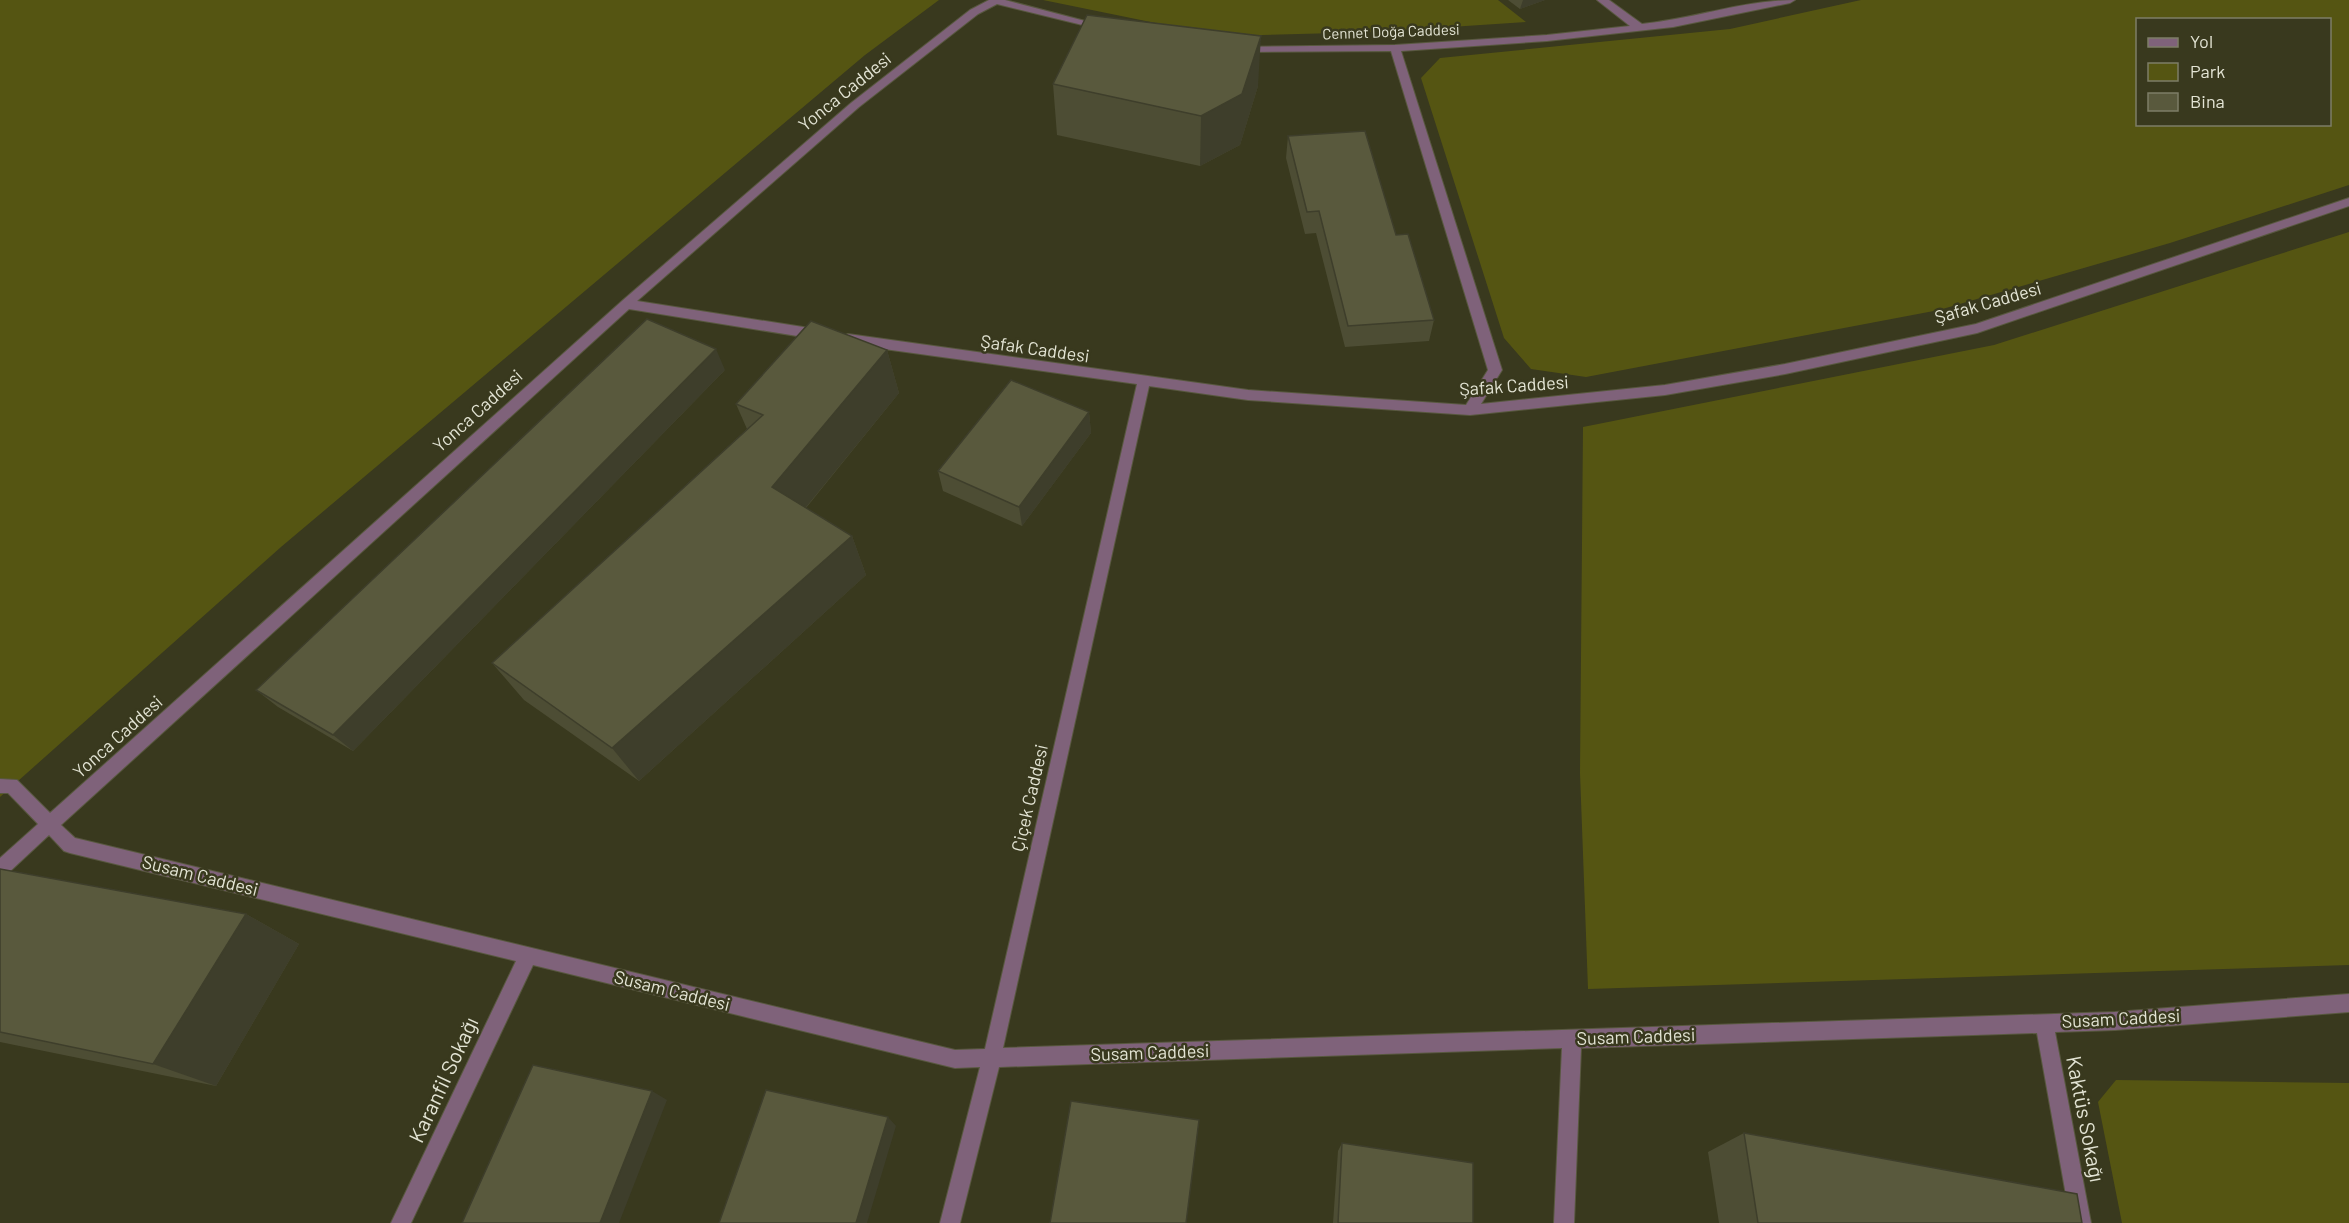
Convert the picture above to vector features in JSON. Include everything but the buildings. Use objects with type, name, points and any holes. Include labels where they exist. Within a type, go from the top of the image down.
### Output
[{"type":"street","points":[[996,0],[1110,29]]},
{"type":"street","name":"Yonca Caddesi","points":[[0,869],[626,304],[855,105],[974,12],[996,0]]},
{"type":"street","points":[[1602,0],[1640,28]]},
{"type":"street","name":"Cennet Doğa Caddesi","points":[[1225,48],[1260,51],[1395,48],[1547,38],[1673,24],[1790,0]]},
{"type":"street","points":[[1395,48],[1495,370],[1470,410]]},
{"type":"street","name":"Şafak Caddesi","points":[[626,304],[953,356],[1248,395],[1470,410],[1665,390],[1785,369],[1977,328],[2349,202]]},
{"type":"street","name":"Çiçek Caddesi","points":[[950,1223],[992,1058],[1144,381]]},
{"type":"street","name":"Susam Caddesi","points":[[0,786],[11,785],[70,845],[955,1059],[2115,1021],[2349,1002]]},
{"type":"street","name":"Karanfil Sokağı","points":[[401,1223],[528,956]]},
{"type":"street","name":"Kaktüs Sokağı","points":[[2044,1023],[2081,1223]]},
{"type":"street","points":[[1564,1223],[1572,1039]]},
{"type":"green space","points":[[0,0],[939,0],[865,55],[281,547],[0,797]]},
{"type":"green space","points":[[1043,0],[1498,0],[1526,22],[1375,32],[1219,36]]},
{"type":"green space","points":[[1861,0],[2349,0],[2349,185],[2170,243],[1939,310],[1586,377],[1531,369],[1504,338],[1421,78],[1440,58],[1730,29]]},
{"type":"green space","points":[[2349,232],[2349,965],[1588,989],[1580,773],[1583,427],[1994,345]]},
{"type":"green space","points":[[2116,1080],[2349,1083],[2349,1223],[2122,1223],[2098,1102]]}]
